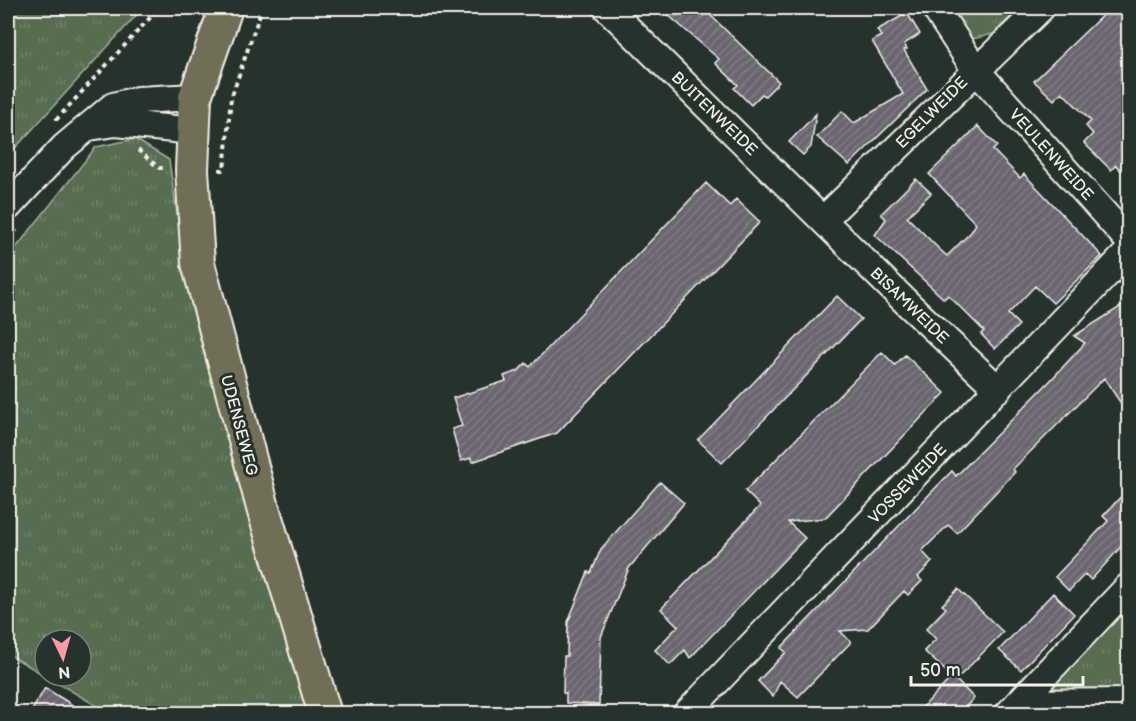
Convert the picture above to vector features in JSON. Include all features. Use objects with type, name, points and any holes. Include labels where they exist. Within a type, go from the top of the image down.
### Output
[{"type":"main road","name":"UDENSEWEG","points":[[226,8],[195,97],[192,170],[195,233],[205,298],[263,508],[325,714]]},
{"type":"street","name":"BUITENWEIDE","points":[[607,8],[824,219]]},
{"type":"street","name":"VEULENWEIDE","points":[[935,8],[975,69],[1128,240]]},
{"type":"street","name":"EGELWEIDE","points":[[824,219],[975,69],[1041,8]]},
{"type":"street","points":[[8,207],[57,154],[121,102],[195,97]]},
{"type":"street","points":[[89,127],[116,123],[194,130]]},
{"type":"street","name":"BISAMWEIDE","points":[[824,219],[908,304],[998,389]]},
{"type":"street","name":"VOSSEWEIDE","points":[[686,714],[1128,252]]},
{"type":"street","points":[[1013,708],[1128,587]]},
{"type":"street","points":[[1013,708],[1128,702]]},
{"type":"path","points":[[51,126],[159,8]]},
{"type":"green space","points":[[8,8],[143,8],[8,156]]},
{"type":"green space","points":[[944,8],[1020,8],[993,34],[968,40]]},
{"type":"green space","points":[[135,139],[169,160],[187,282],[206,362],[311,713],[109,713],[66,688],[93,688],[93,628],[33,628],[33,669],[8,654],[8,258],[96,147]]},
{"type":"green space","points":[[1128,599],[1128,694],[1042,694]]},
{"type":"building","points":[[660,8],[703,8],[779,82],[765,96],[762,94],[751,105],[734,88],[738,85],[715,63],[719,59]]},
{"type":"building","points":[[1110,8],[1128,8],[1128,178],[1116,165],[1111,170],[1084,143],[1093,134],[1086,126],[1091,121],[1062,92],[1054,100],[1034,81]]},
{"type":"building","points":[[907,13],[920,34],[904,44],[907,49],[904,50],[927,89],[849,165],[817,137],[842,111],[854,123],[903,94],[872,41],[881,36],[877,30]]},
{"type":"building","points":[[816,114],[811,147],[803,155],[789,142]]},
{"type":"building","points":[[978,126],[997,146],[993,150],[1020,178],[1024,174],[1102,256],[1053,303],[1035,286],[1008,314],[1019,325],[995,349],[981,334],[984,331],[948,295],[944,299],[875,235],[886,219],[881,214],[916,179],[931,193],[907,217],[939,249],[947,256],[971,232],[976,224],[929,174]]},
{"type":"building","points":[[706,183],[730,206],[736,199],[760,222],[557,433],[472,462],[471,458],[461,461],[452,429],[462,426],[453,398],[506,381],[504,376],[518,371],[526,363],[530,367]]},
{"type":"building","points":[[837,296],[861,319],[722,463],[698,440]]},
{"type":"building","points":[[1128,302],[1128,414],[1104,378],[1013,469],[1015,472],[957,533],[948,525],[922,551],[932,562],[918,577],[922,581],[908,595],[904,591],[868,629],[840,631],[851,642],[798,697],[780,681],[773,697],[758,681],[786,652],[781,648],[952,471],[956,476],[1049,382],[1085,343],[1074,336]]},
{"type":"building","points":[[882,352],[895,365],[905,355],[945,393],[825,518],[788,522],[805,538],[690,658],[685,650],[670,665],[655,650],[678,626],[661,609],[760,506],[745,491]]},
{"type":"building","points":[[660,482],[684,503],[629,568],[601,637],[599,705],[566,703],[566,693],[563,693],[568,622],[588,572],[591,573],[601,549]]},
{"type":"building","points":[[1128,489],[1128,539],[1091,580],[1085,574],[1069,591],[1055,577],[1108,521],[1103,516]]},
{"type":"building","points":[[958,589],[1003,632],[956,680],[974,698],[959,714],[916,714],[952,677],[924,651],[936,639],[926,629],[946,608],[942,605]]},
{"type":"building","points":[[1053,593],[1074,614],[1021,670],[999,650]]},
{"type":"building","points":[[45,688],[87,714],[30,714]]}]
